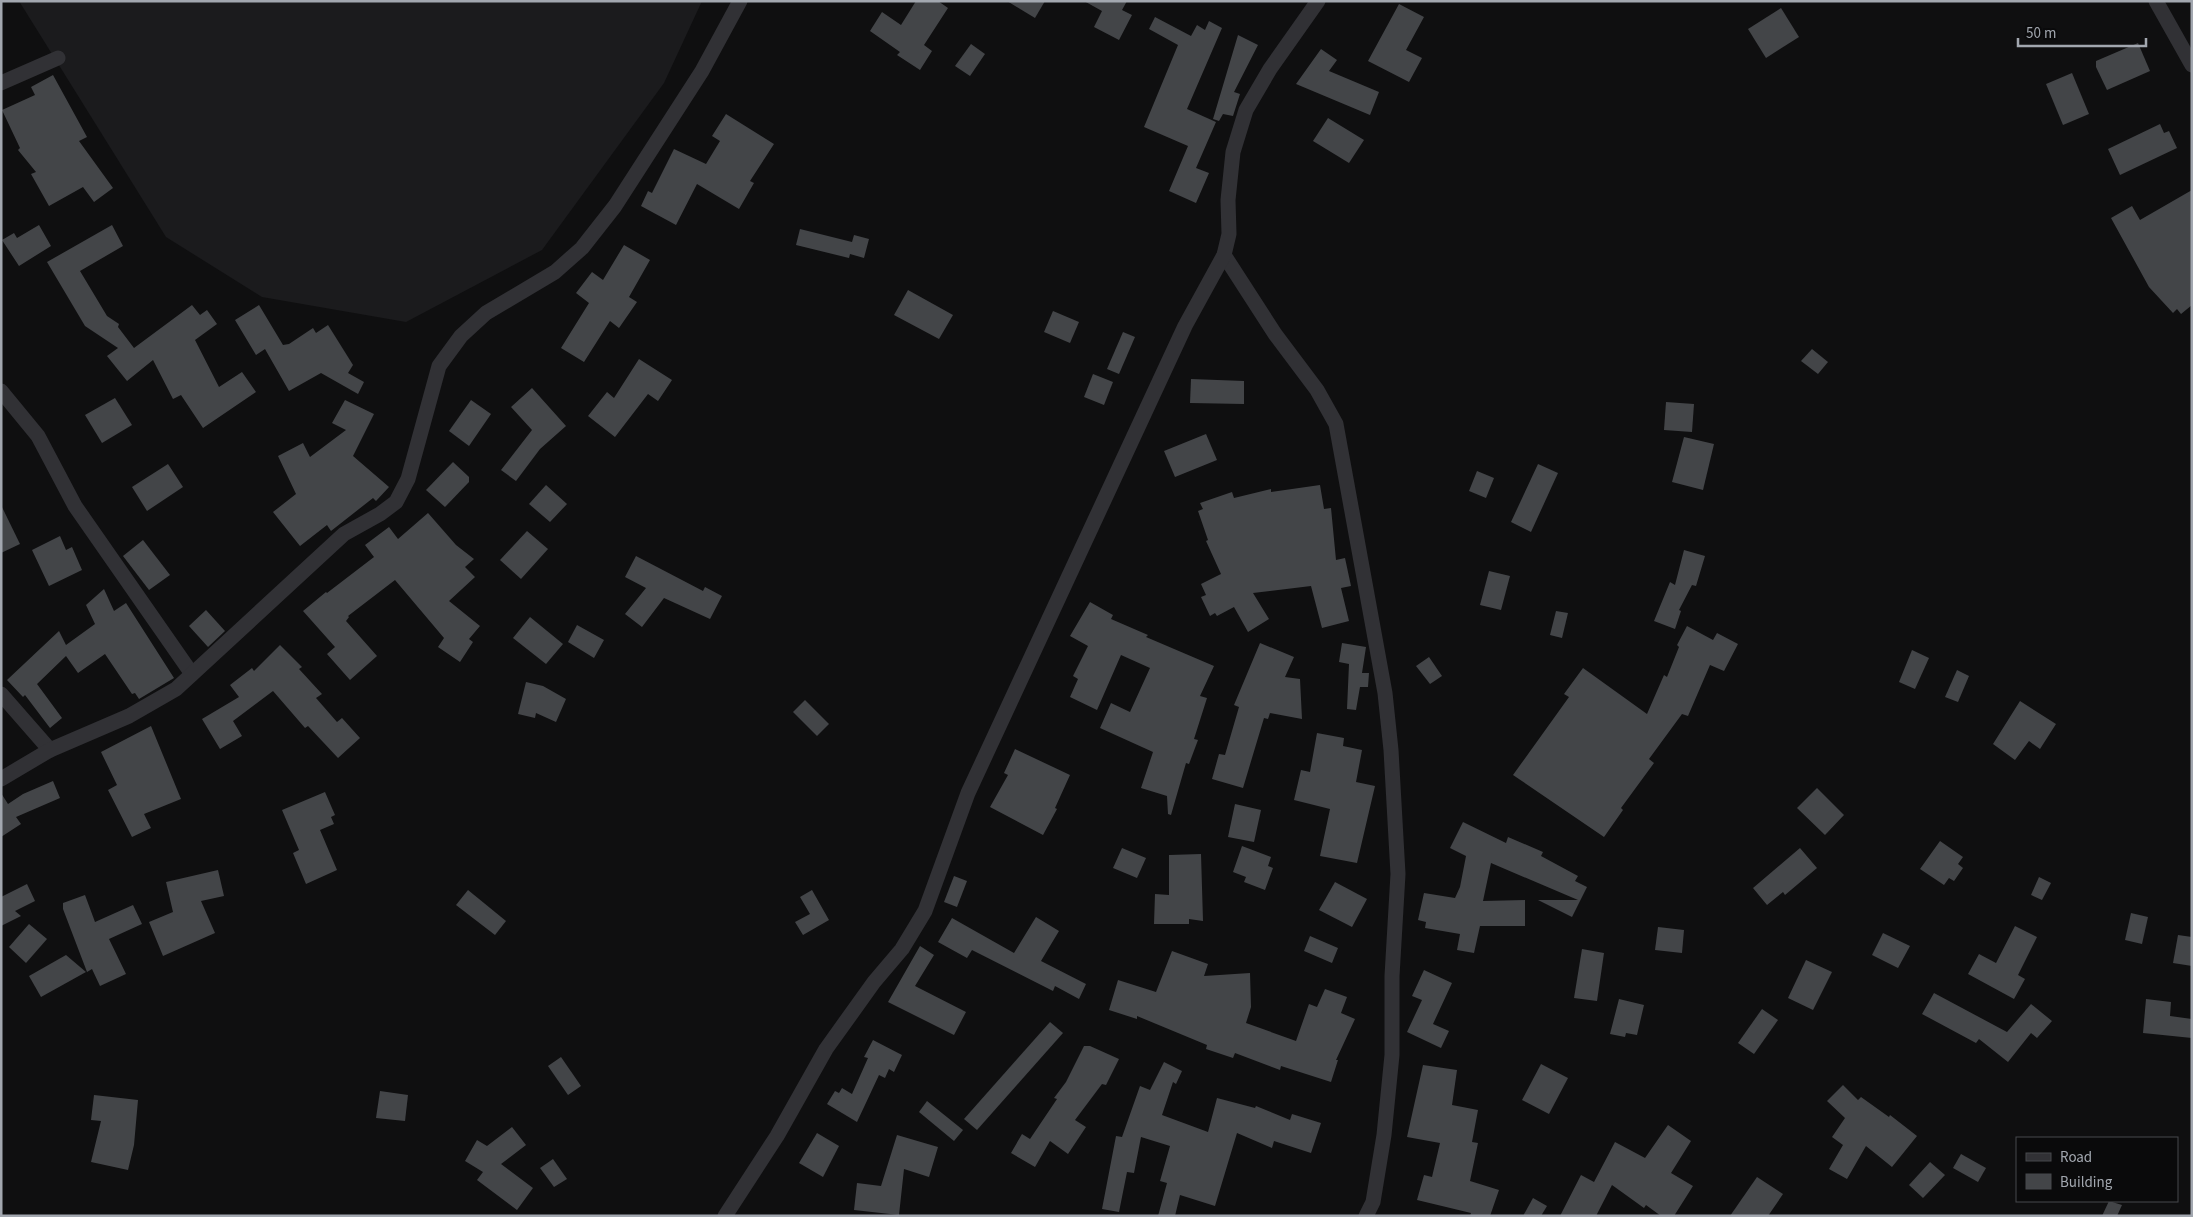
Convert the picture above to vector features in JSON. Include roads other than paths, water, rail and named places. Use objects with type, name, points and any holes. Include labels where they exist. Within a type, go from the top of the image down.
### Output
[{"type":"street","points":[[1,779],[50,750],[129,716],[176,689],[344,534],[380,514],[396,502],[408,479],[439,366],[461,336],[486,313],[555,272],[582,248],[615,206],[702,71],[740,1]]},
{"type":"street","points":[[725,1216],[778,1136],[826,1049],[874,982],[902,949],[925,911],[968,793],[1185,326],[1224,255],[1228,234],[1228,200],[1233,152],[1246,110],[1270,68],[1318,1]]},
{"type":"street","points":[[2156,1],[2192,65]]},
{"type":"street","points":[[1,83],[58,58]]},
{"type":"street","points":[[1224,255],[1275,334],[1317,390],[1336,424],[1385,693],[1391,750],[1398,874],[1392,976],[1392,1055],[1384,1136],[1373,1202],[1366,1216]]},
{"type":"street","points":[[1,391],[38,436],[75,506],[192,674]]},
{"type":"street","points":[[1,694],[50,750]]}]
